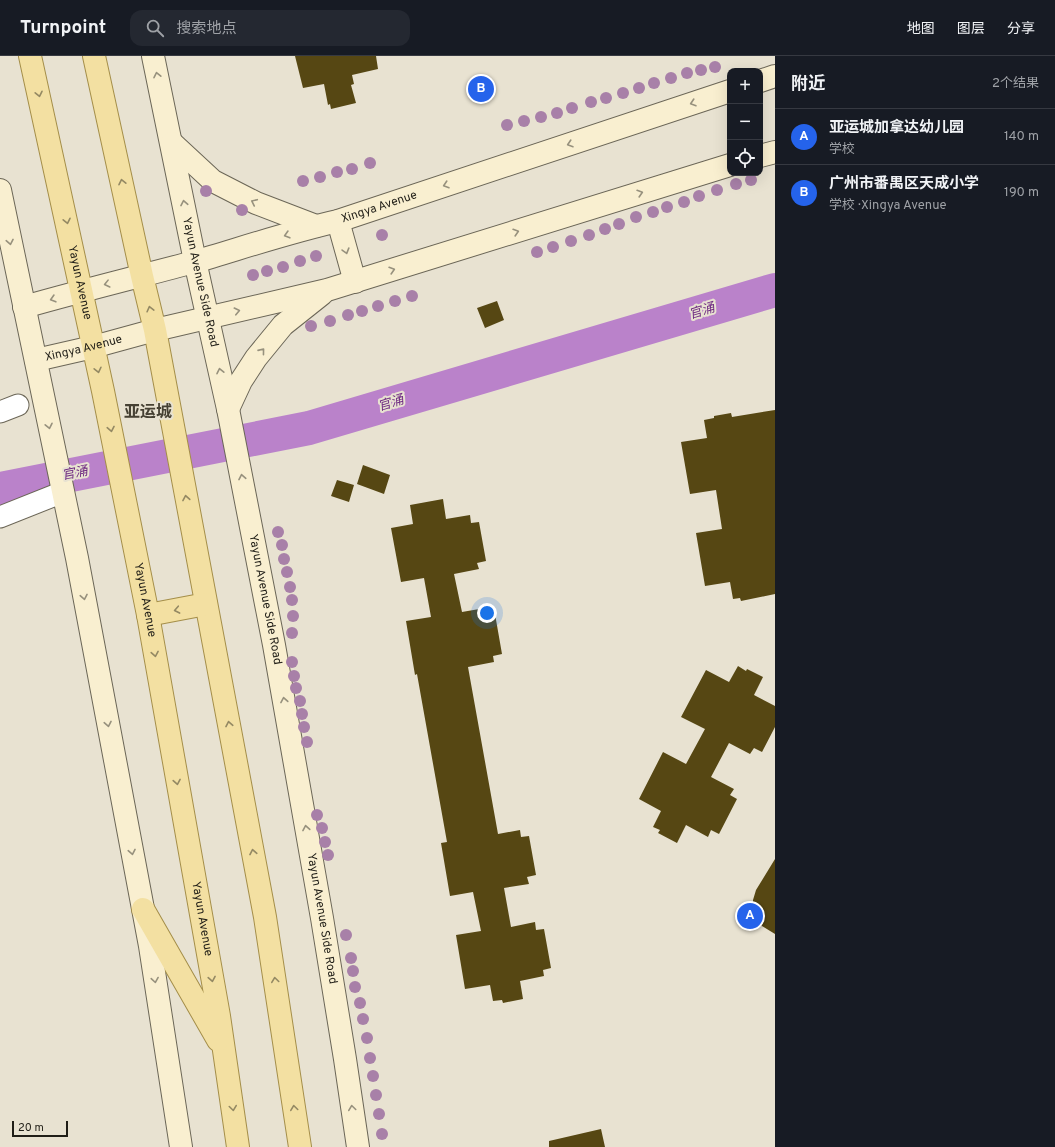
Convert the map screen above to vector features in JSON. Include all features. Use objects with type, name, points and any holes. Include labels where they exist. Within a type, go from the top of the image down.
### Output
[{"type":"main road","name":"Yayun Avenue","points":[[30,56],[82,291],[148,616],[219,1016],[238,1147]]},
{"type":"main road","points":[[94,56],[155,330],[265,917],[300,1147]]},
{"type":"main road","name":"Yayun Avenue Side Road","points":[[153,56],[195,261],[228,409],[274,645],[322,918],[358,1147]]},
{"type":"main road","points":[[763,80],[775,76]]},
{"type":"main road","name":"Xingya Avenue","points":[[24,307],[142,276],[338,221],[727,92]]},
{"type":"main road","points":[[172,143],[213,181],[256,204],[316,226]]},
{"type":"main road","points":[[763,155],[775,152]]},
{"type":"main road","name":"Xingya Avenue","points":[[36,360],[208,317],[327,290],[727,167]]},
{"type":"main road","points":[[0,190],[77,558],[150,946],[182,1147]]},
{"type":"main road","points":[[338,221],[355,282]]},
{"type":"main road","points":[[228,409],[241,381],[256,358],[282,325],[327,290]]},
{"type":"main road","points":[[148,616],[206,604]]},
{"type":"main road","points":[[143,909],[224,1051]]},
{"type":"street","points":[[0,517],[63,492]]},
{"type":"building","points":[[295,56],[376,56],[378,69],[352,75],[354,84],[351,85],[356,103],[331,109],[330,104],[328,105],[324,84],[303,88]]},
{"type":"building","points":[[497,301],[504,320],[485,328],[477,308]]},
{"type":"building","points":[[775,410],[775,594],[741,601],[740,598],[733,599],[730,582],[705,586],[696,533],[722,529],[716,490],[690,494],[681,442],[707,438],[704,420],[714,418],[714,416],[731,413],[732,417]]},
{"type":"building","points":[[363,465],[390,475],[384,494],[357,484]]},
{"type":"building","points":[[337,480],[354,485],[349,502],[331,496]]},
{"type":"building","points":[[443,499],[446,519],[470,515],[471,523],[479,522],[486,561],[477,563],[479,569],[454,574],[462,612],[485,608],[487,616],[495,614],[502,654],[493,656],[494,662],[468,667],[498,834],[520,830],[521,837],[529,836],[536,875],[527,877],[529,884],[504,888],[511,927],[535,922],[536,930],[544,929],[551,968],[543,970],[544,976],[520,981],[523,999],[503,1003],[502,1000],[493,1001],[490,985],[465,989],[456,935],[481,931],[473,892],[450,896],[441,843],[447,842],[406,621],[431,617],[424,578],[401,582],[391,528],[413,524],[410,505]]},
{"type":"building","points":[[738,666],[746,671],[747,669],[763,677],[754,695],[775,706],[775,727],[762,752],[754,748],[750,754],[729,743],[711,777],[734,789],[730,795],[737,799],[719,834],[711,830],[708,837],[686,825],[677,843],[658,833],[660,830],[653,827],[661,811],[639,799],[663,752],[686,764],[705,729],[681,717],[706,670],[729,682]]},
{"type":"building","points":[[775,859],[775,934],[762,926],[756,917],[753,909],[753,900],[756,890]]},
{"type":"building","points":[[601,1129],[605,1147],[549,1147],[549,1141]]},
{"type":"waterway","name":"官涌","points":[[0,489],[309,428],[775,290]]},
{"type":"place","name":"广州市番禺区天成小学","points":[[481,89]]},
{"type":"place","name":"亚运城加拿达幼儿园","points":[[750,916]]},
{"type":"district","name":"亚运城","points":[[148,413]]}]
